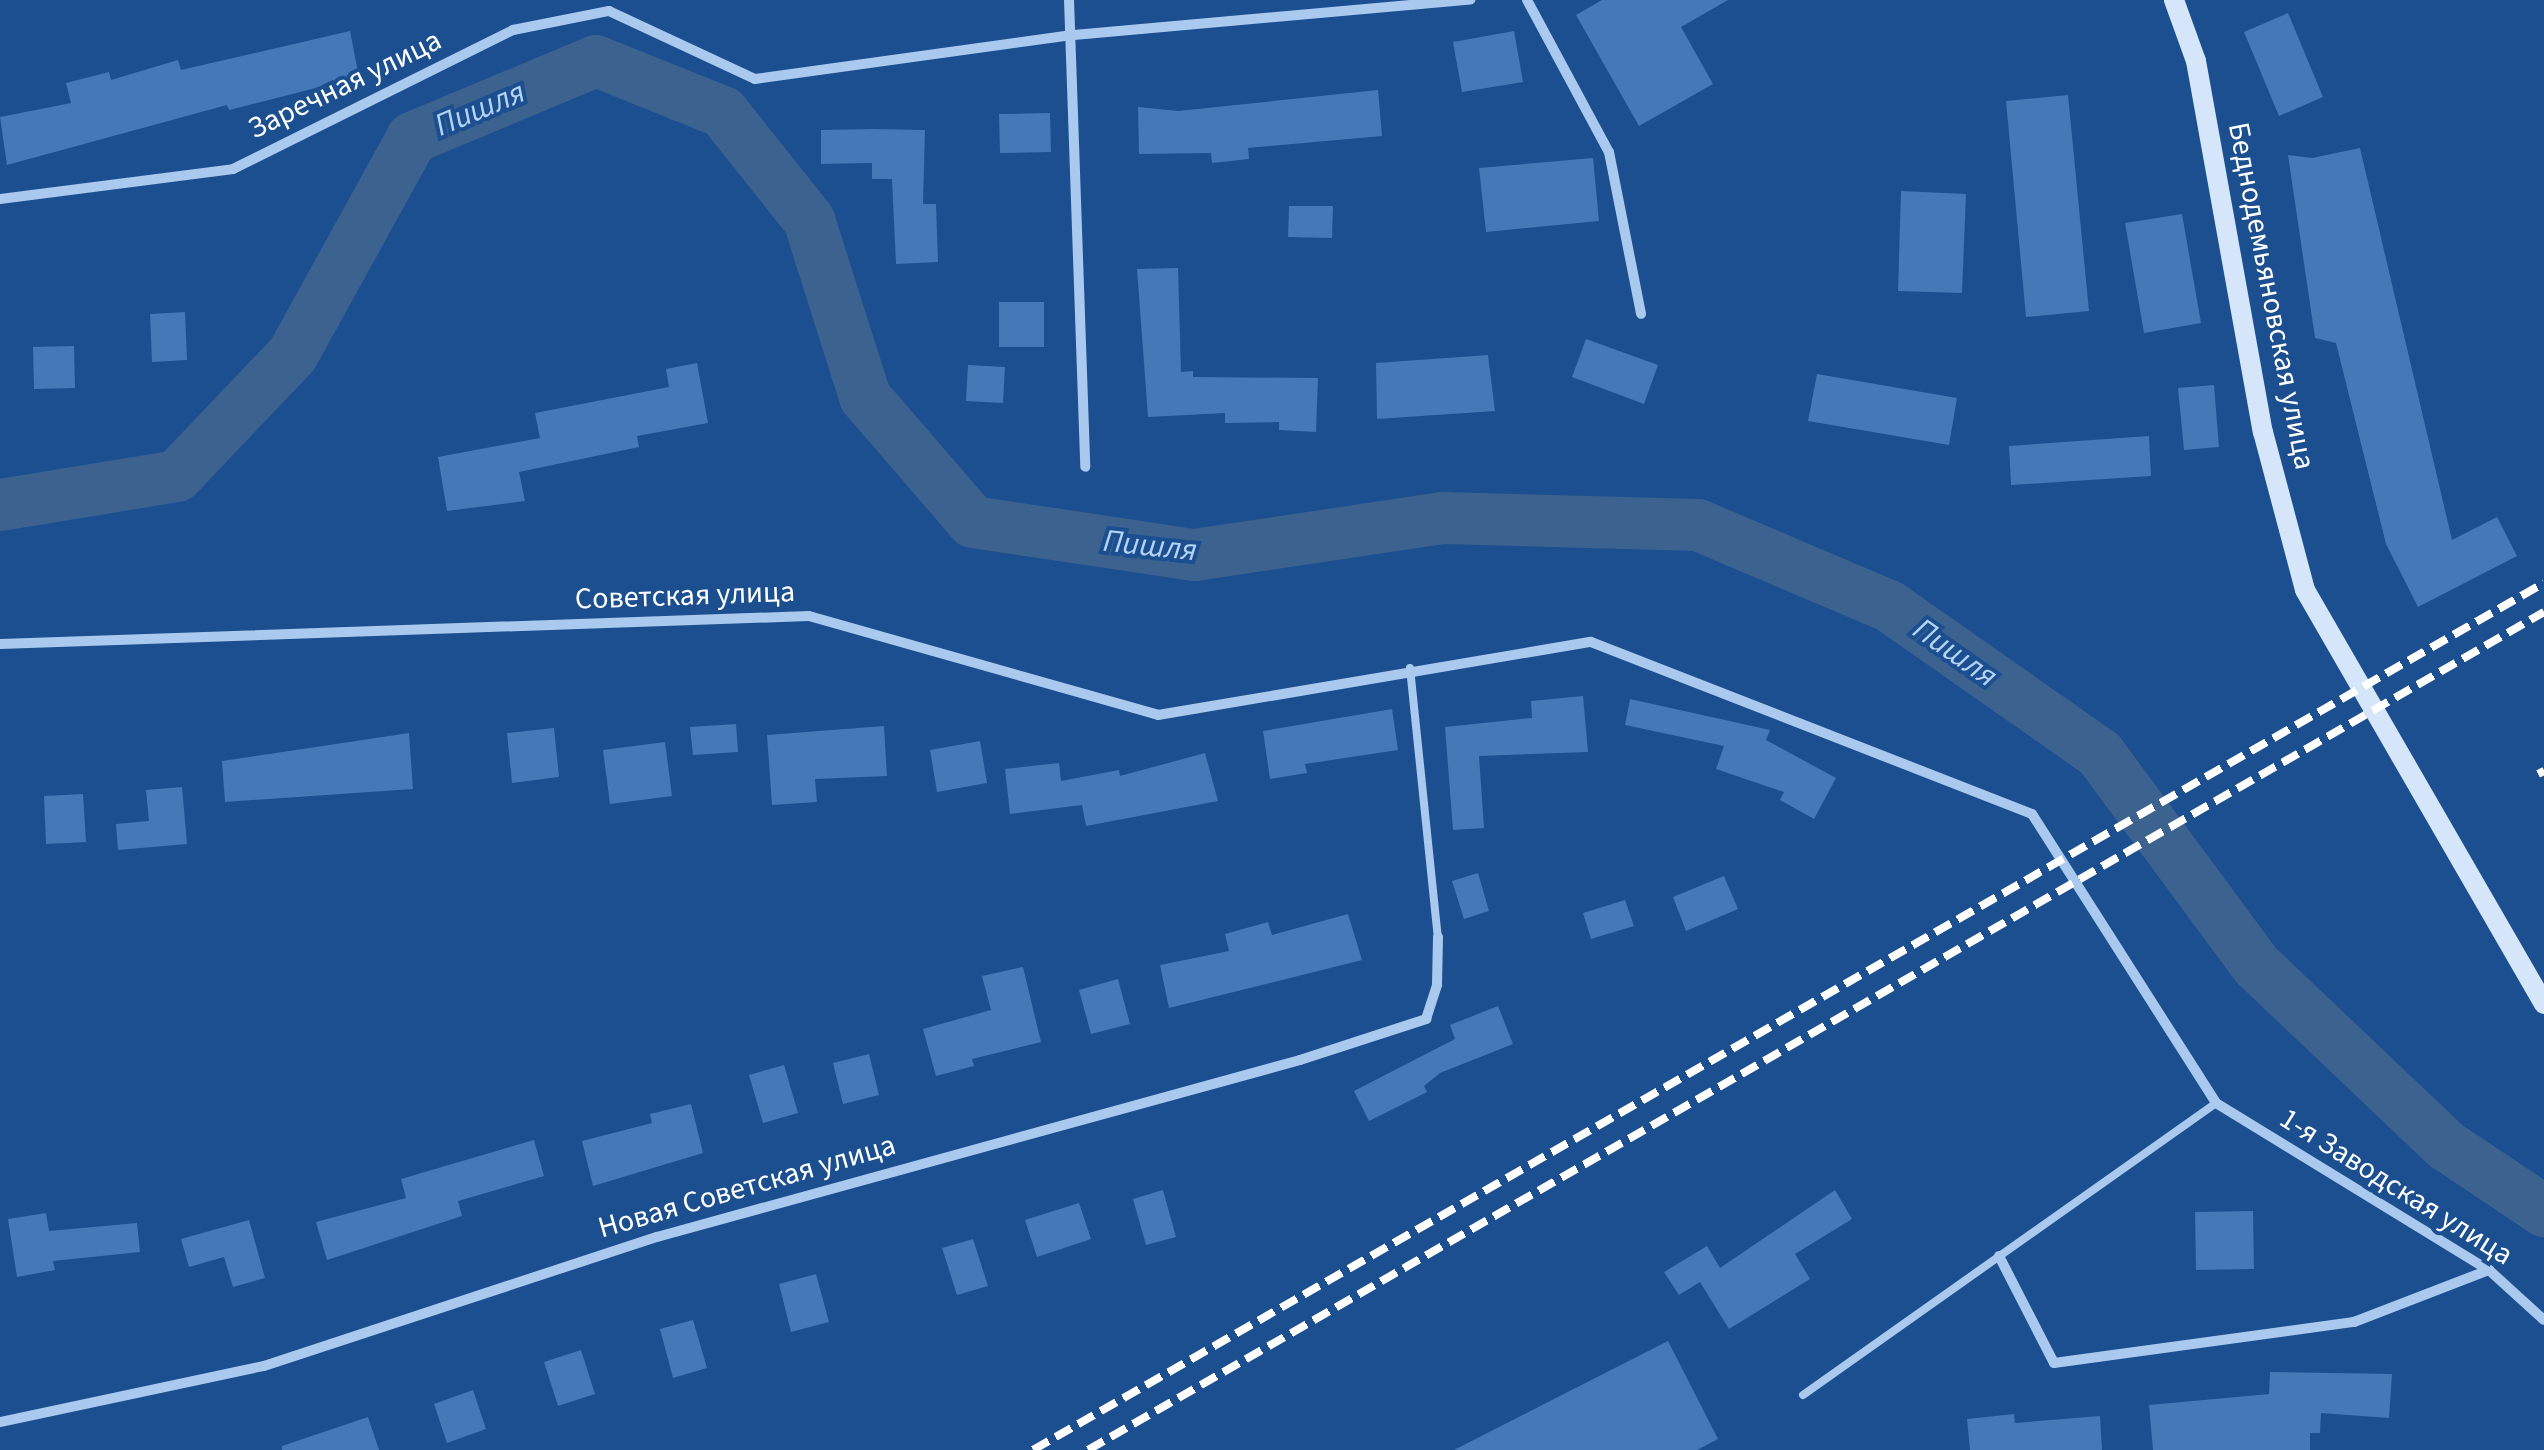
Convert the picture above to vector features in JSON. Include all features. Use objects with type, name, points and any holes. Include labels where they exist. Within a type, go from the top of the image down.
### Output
[{"type":"main road","name":"Беднодемьяновская улица","points":[[2174,0],[2196,61],[2263,432],[2312,603],[2414,786],[2544,1004]]},
{"type":"street","points":[[1069,0],[1074,35],[1084,466]]},
{"type":"street","name":"Заречная улица","points":[[0,199],[233,169],[513,30],[609,11],[756,79],[1074,35],[1470,0]]},
{"type":"street","points":[[1528,0],[1609,152],[1641,314]]},
{"type":"street","name":"Советская улица","points":[[0,644],[808,616],[1158,715],[1410,668],[1592,642],[2032,814],[2216,1103]]},
{"type":"street","name":"Новая Советская улица","points":[[0,1422],[264,1366],[657,1237],[1300,1060],[1426,1018],[1437,985],[1438,936]]},
{"type":"street","name":"1-я Заводская улица","points":[[2216,1103],[2488,1270],[2544,1320]]},
{"type":"street","points":[[1999,1256],[2054,1363],[2354,1322],[2488,1270]]},
{"type":"lane","points":[[1410,668],[1438,936]]},
{"type":"lane","points":[[1804,1394],[2216,1103]]},
{"type":"building","points":[[1602,0],[1728,0],[1681,27],[1713,84],[1639,126],[1576,15]]},
{"type":"building","points":[[2288,13],[2323,97],[2279,116],[2244,32]]},
{"type":"building","points":[[350,31],[359,77],[229,110],[227,105],[7,165],[0,117],[71,103],[66,83],[109,72],[111,80],[178,60],[181,70]]},
{"type":"building","points":[[1514,31],[1523,82],[1462,92],[1453,42]]},
{"type":"building","points":[[1378,90],[1382,136],[1248,148],[1249,159],[1212,163],[1211,153],[1139,154],[1138,107],[1178,111]]},
{"type":"building","points":[[2068,95],[2089,311],[2026,317],[2006,101]]},
{"type":"building","points":[[1050,113],[1051,152],[1000,153],[999,114]]},
{"type":"building","points":[[821,130],[925,130],[923,204],[936,204],[938,262],[896,264],[892,179],[872,179],[872,163],[821,164]]},
{"type":"building","points":[[2360,148],[2452,540],[2497,517],[2517,556],[2418,607],[2386,544],[2336,343],[2315,338],[2288,155],[2312,158]]},
{"type":"building","points":[[1593,158],[1599,221],[1486,232],[1479,168]]},
{"type":"building","points":[[1901,191],[1966,194],[1962,293],[1898,291]]},
{"type":"building","points":[[1289,206],[1333,206],[1332,238],[1288,237]]},
{"type":"building","points":[[2182,214],[2201,323],[2144,333],[2125,223]]},
{"type":"building","points":[[1178,268],[1181,372],[1193,371],[1193,377],[1318,378],[1316,432],[1279,430],[1279,422],[1225,423],[1225,413],[1148,417],[1137,269]]},
{"type":"building","points":[[999,302],[1044,302],[1044,347],[999,347]]},
{"type":"building","points":[[185,312],[187,360],[152,362],[150,314]]},
{"type":"building","points":[[1586,339],[1658,365],[1644,404],[1572,377]]},
{"type":"building","points":[[74,346],[75,388],[34,389],[33,347]]},
{"type":"building","points":[[1488,355],[1495,411],[1377,419],[1376,363]]},
{"type":"building","points":[[697,363],[708,423],[637,436],[639,447],[519,472],[525,501],[447,511],[438,457],[540,438],[535,413],[669,387],[666,369]]},
{"type":"building","points":[[968,365],[1005,367],[1003,403],[966,401]]},
{"type":"building","points":[[1817,374],[1957,398],[1949,445],[1808,421]]},
{"type":"building","points":[[2214,385],[2219,447],[2184,450],[2178,388]]},
{"type":"building","points":[[2149,436],[2151,476],[2011,485],[2009,446]]},
{"type":"building","points":[[1583,696],[1588,752],[1479,756],[1484,828],[1453,830],[1445,727],[1532,718],[1531,701]]},
{"type":"building","points":[[1630,699],[1770,730],[1766,740],[1836,778],[1814,819],[1780,800],[1784,792],[1716,769],[1724,746],[1625,725]]},
{"type":"building","points":[[1392,709],[1398,750],[1305,764],[1307,773],[1270,779],[1263,731]]},
{"type":"building","points":[[736,724],[738,752],[693,755],[690,727]]},
{"type":"building","points":[[884,726],[887,776],[815,779],[817,802],[772,805],[767,735]]},
{"type":"building","points":[[554,728],[559,777],[512,783],[507,733]]},
{"type":"building","points":[[409,733],[413,789],[225,802],[222,761]]},
{"type":"building","points":[[980,741],[987,783],[937,792],[930,750]]},
{"type":"building","points":[[665,742],[672,796],[610,804],[603,750]]},
{"type":"building","points":[[1205,753],[1218,801],[1086,826],[1082,805],[1010,814],[1005,769],[1059,763],[1061,781],[1119,770],[1120,776]]},
{"type":"building","points":[[182,787],[187,844],[118,850],[116,824],[149,821],[146,790]]},
{"type":"building","points":[[83,794],[86,842],[46,844],[44,796]]},
{"type":"building","points":[[1478,873],[1489,911],[1464,919],[1452,881]]},
{"type":"building","points":[[1724,876],[1738,909],[1686,931],[1673,897]]},
{"type":"building","points":[[1625,900],[1634,926],[1591,939],[1583,913]]},
{"type":"building","points":[[1348,914],[1362,960],[1169,1008],[1160,965],[1229,951],[1225,934],[1268,922],[1272,935]]},
{"type":"building","points":[[1023,967],[1041,1042],[972,1059],[974,1066],[936,1076],[923,1029],[991,1010],[982,976]]},
{"type":"building","points":[[1118,979],[1130,1024],[1091,1034],[1079,990]]},
{"type":"building","points":[[1498,1006],[1513,1044],[1440,1073],[1424,1086],[1427,1092],[1369,1121],[1354,1091],[1455,1039],[1450,1025]]},
{"type":"building","points":[[869,1054],[879,1095],[843,1104],[833,1063]]},
{"type":"building","points":[[784,1065],[798,1113],[763,1123],[749,1075]]},
{"type":"building","points":[[691,1104],[703,1153],[593,1186],[582,1141],[652,1123],[650,1114]]},
{"type":"building","points":[[534,1140],[544,1176],[458,1201],[462,1216],[327,1260],[316,1222],[406,1198],[401,1179]]},
{"type":"building","points":[[1163,1190],[1176,1237],[1146,1245],[1133,1199]]},
{"type":"building","points":[[1835,1190],[1852,1219],[1795,1254],[1810,1279],[1729,1329],[1700,1282],[1679,1295],[1664,1272],[1707,1246],[1720,1268]]},
{"type":"building","points":[[1079,1203],[1091,1239],[1037,1257],[1025,1220]]},
{"type":"building","points":[[2253,1211],[2254,1269],[2196,1270],[2195,1212]]},
{"type":"building","points":[[46,1213],[49,1231],[137,1223],[140,1252],[53,1261],[55,1270],[17,1277],[8,1219]]},
{"type":"building","points":[[249,1220],[265,1278],[233,1287],[224,1257],[189,1267],[181,1239]]},
{"type":"building","points":[[973,1239],[988,1286],[957,1295],[942,1248]]},
{"type":"building","points":[[816,1274],[829,1322],[791,1332],[779,1284]]},
{"type":"building","points":[[693,1320],[707,1368],[673,1378],[660,1329]]},
{"type":"building","points":[[1668,1341],[1718,1439],[1697,1450],[1454,1450]]},
{"type":"building","points":[[581,1350],[595,1394],[558,1406],[544,1362]]},
{"type":"building","points":[[2270,1372],[2392,1374],[2389,1418],[2321,1413],[2320,1433],[2310,1433],[2310,1450],[2153,1450],[2149,1405],[2269,1394]]},
{"type":"building","points":[[473,1390],[486,1429],[447,1443],[434,1404]]},
{"type":"building","points":[[2014,1414],[2015,1423],[2100,1416],[2102,1450],[1970,1450],[1967,1419]]},
{"type":"building","points":[[368,1417],[379,1450],[282,1450],[282,1446]]},
{"type":"waterway","name":"Пишля","points":[[0,505],[177,476],[293,354],[412,138],[596,61],[723,112],[809,220],[865,397],[973,522],[1195,555],[1444,518],[1698,525],[1889,606],[2100,754],[2257,966],[2447,1146],[2544,1211]]},
{"type":"railway","points":[[1033,1450],[2544,583]]},
{"type":"railway","points":[[1088,1450],[2544,612]]},
{"type":"railway","points":[[2538,774],[2544,771]]}]
